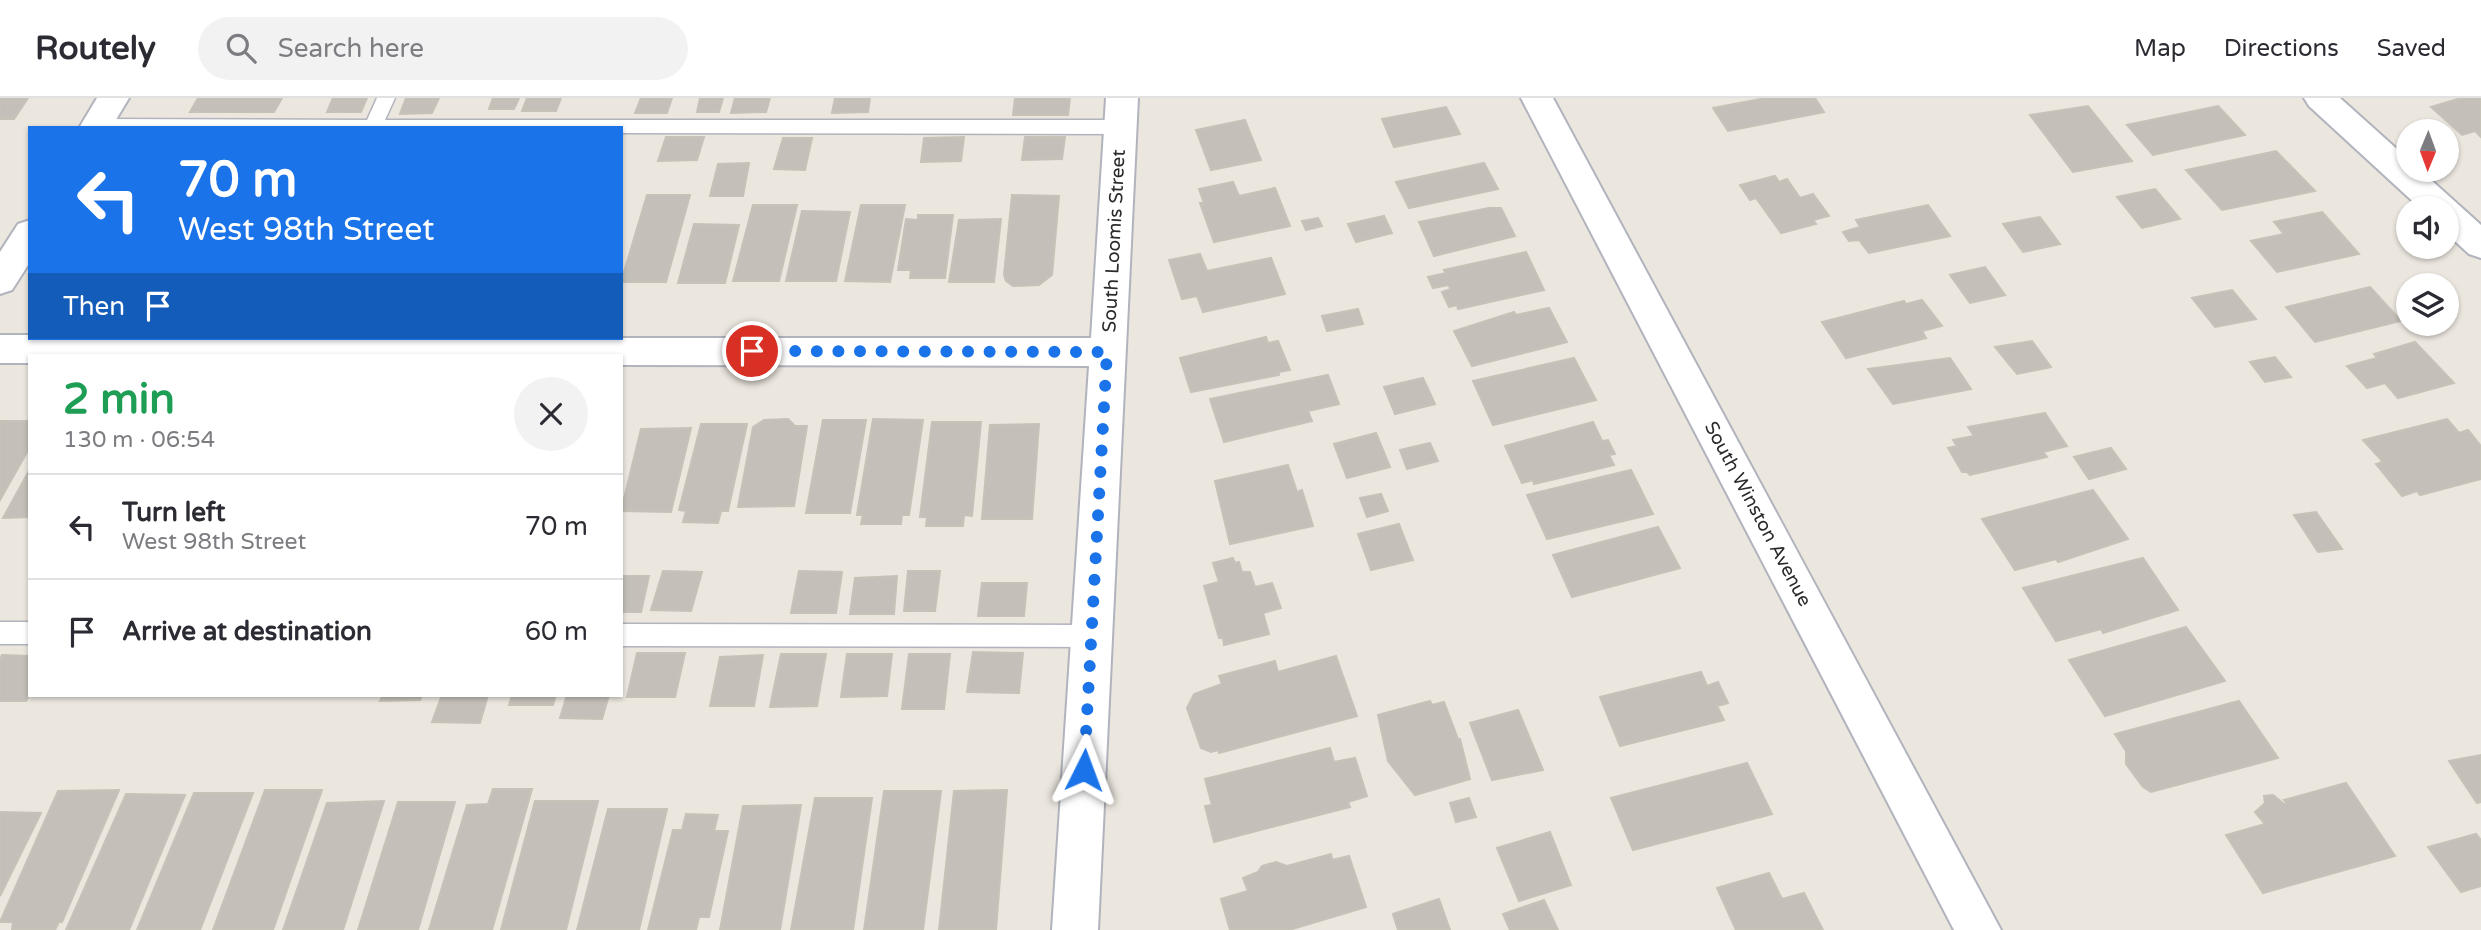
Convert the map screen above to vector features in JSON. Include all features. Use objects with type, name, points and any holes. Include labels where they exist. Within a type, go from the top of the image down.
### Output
[{"type":"street","points":[[96,126],[113,98]]},
{"type":"street","name":"South Winston Avenue","points":[[1537,98],[1978,930]]},
{"type":"street","points":[[2320,98],[2428,196]]},
{"type":"street","name":"South Loomis Street","points":[[1075,930],[1121,112]]},
{"type":"street","points":[[2459,226],[2481,245]]},
{"type":"street","points":[[0,281],[28,236]]},
{"type":"street","points":[[0,349],[1107,352]]},
{"type":"lane","points":[[373,126],[386,98]]},
{"type":"lane","points":[[423,126],[1121,112]]},
{"type":"lane","points":[[0,632],[28,633]]},
{"type":"lane","points":[[623,635],[1091,636]]},
{"type":"building","points":[[0,98],[28,98],[14,119],[0,119]]},
{"type":"building","points":[[198,98],[282,98],[274,112],[190,112]]},
{"type":"building","points":[[333,98],[367,98],[361,112],[327,112]]},
{"type":"building","points":[[406,98],[439,98],[432,113],[400,114]]},
{"type":"building","points":[[493,98],[519,98],[514,109],[489,109]]},
{"type":"building","points":[[527,98],[561,98],[556,111],[522,111]]},
{"type":"building","points":[[641,98],[672,98],[667,113],[635,113]]},
{"type":"building","points":[[700,98],[723,98],[719,112],[697,112]]},
{"type":"building","points":[[735,98],[770,98],[766,112],[731,113]]},
{"type":"building","points":[[835,98],[870,98],[868,112],[832,113]]},
{"type":"building","points":[[1015,98],[1070,98],[1068,115],[1013,115]]},
{"type":"building","points":[[1766,98],[1815,98],[1824,112],[1728,131],[1713,108]]},
{"type":"building","points":[[2461,98],[2481,98],[2481,137],[2475,131],[2462,135],[2459,132],[2459,119],[2444,119],[2431,107]]},
{"type":"building","points":[[2088,106],[2132,161],[2073,172],[2030,115]]},
{"type":"building","points":[[2218,106],[2245,135],[2153,155],[2127,125]]},
{"type":"building","points":[[1446,107],[1460,134],[1394,147],[1382,119]]},
{"type":"building","points":[[1245,120],[1261,160],[1211,170],[1196,130]]},
{"type":"building","points":[[666,137],[704,137],[697,160],[658,161]]},
{"type":"building","points":[[964,137],[961,161],[921,162],[924,138]]},
{"type":"building","points":[[1025,137],[1065,137],[1062,159],[1022,160]]},
{"type":"building","points":[[783,138],[812,138],[805,170],[774,169]]},
{"type":"building","points":[[2276,151],[2315,191],[2222,210],[2186,170]]},
{"type":"building","points":[[749,163],[743,196],[710,196],[718,164]]},
{"type":"building","points":[[1484,163],[1498,189],[1409,208],[1396,182]]},
{"type":"building","points":[[1775,176],[1779,182],[1787,179],[1800,198],[1813,194],[1829,216],[1813,220],[1816,224],[1781,233],[1756,198],[1750,200],[1740,185]]},
{"type":"building","points":[[1233,182],[1239,196],[1275,188],[1290,226],[1214,242],[1200,203],[1204,203],[1199,189]]},
{"type":"building","points":[[2155,189],[2180,219],[2142,228],[2117,197]]},
{"type":"building","points":[[647,195],[690,195],[666,282],[623,282]]},
{"type":"building","points":[[1012,195],[1059,196],[1052,275],[1039,285],[1013,286],[1006,281],[1004,275]]},
{"type":"building","points":[[753,205],[797,205],[779,281],[733,281]]},
{"type":"building","points":[[861,205],[905,205],[890,282],[845,281]]},
{"type":"building","points":[[1928,205],[1950,236],[1869,253],[1859,240],[1849,241],[1843,232],[1860,227],[1856,220]]},
{"type":"building","points":[[1501,208],[1515,236],[1434,256],[1419,222]]},
{"type":"building","points":[[802,211],[850,212],[836,281],[786,281]]},
{"type":"building","points":[[2322,212],[2359,254],[2277,272],[2251,241],[2284,234],[2274,222]]},
{"type":"building","points":[[918,215],[953,215],[945,278],[910,278],[911,270],[898,270],[906,219],[918,220]]},
{"type":"building","points":[[1384,216],[1392,233],[1356,242],[1348,224]]},
{"type":"building","points":[[2040,217],[2060,244],[2023,252],[2003,224]]},
{"type":"building","points":[[1318,218],[1322,226],[1306,230],[1302,221]]},
{"type":"building","points":[[1001,219],[994,282],[949,282],[959,220]]},
{"type":"building","points":[[694,224],[739,225],[725,283],[678,283]]},
{"type":"building","points":[[1526,252],[1544,290],[1458,309],[1457,305],[1449,307],[1442,292],[1451,289],[1448,285],[1433,288],[1428,277],[1446,273],[1444,270]]},
{"type":"building","points":[[1200,254],[1207,271],[1271,258],[1285,294],[1203,312],[1197,296],[1182,299],[1169,260]]},
{"type":"building","points":[[1985,267],[2005,295],[1970,303],[1950,275]]},
{"type":"building","points":[[2370,287],[2396,316],[2396,322],[2315,342],[2286,307]]},
{"type":"building","points":[[2232,290],[2256,319],[2215,327],[2192,298]]},
{"type":"building","points":[[1922,300],[1942,326],[1922,331],[1926,338],[1846,358],[1822,322],[1904,301],[1906,304]]},
{"type":"building","points":[[1549,308],[1567,342],[1472,366],[1454,331],[1514,312],[1516,315]]},
{"type":"building","points":[[1358,309],[1363,324],[1327,331],[1322,316]]},
{"type":"building","points":[[1266,337],[1268,343],[1278,341],[1290,370],[1279,372],[1279,375],[1191,392],[1180,358]]},
{"type":"building","points":[[2032,341],[2051,367],[2017,374],[1995,347]]},
{"type":"building","points":[[2415,342],[2454,383],[2398,398],[2385,383],[2367,388],[2347,366],[2377,358],[2374,354]]},
{"type":"building","points":[[2275,357],[2291,377],[2265,382],[2250,362]]},
{"type":"building","points":[[1574,358],[1596,400],[1493,425],[1473,381]]},
{"type":"building","points":[[1950,358],[1971,389],[1893,404],[1868,369]]},
{"type":"building","points":[[1328,375],[1339,404],[1308,411],[1312,421],[1224,442],[1210,399]]},
{"type":"building","points":[[1423,378],[1435,404],[1395,414],[1384,387]]},
{"type":"building","points":[[2045,413],[2067,446],[2043,452],[2047,457],[1970,475],[1962,472],[1948,448],[1957,446],[1953,440],[1974,436],[1968,427]]},
{"type":"building","points":[[788,419],[795,426],[807,426],[794,506],[738,507],[753,427],[764,420]]},
{"type":"building","points":[[873,419],[923,420],[909,515],[902,515],[901,524],[861,524],[863,515],[857,515]]},
{"type":"building","points":[[2447,419],[2459,433],[2468,430],[2481,446],[2481,479],[2420,495],[2417,491],[2402,496],[2376,464],[2383,462],[2363,440]]},
{"type":"building","points":[[823,420],[866,420],[850,513],[806,513]]},
{"type":"building","points":[[0,421],[28,421],[28,451],[0,500]]},
{"type":"building","points":[[932,422],[981,422],[972,516],[964,515],[963,526],[926,526],[927,517],[920,517]]},
{"type":"building","points":[[1593,422],[1602,441],[1608,440],[1615,454],[1609,455],[1614,465],[1534,484],[1533,480],[1522,483],[1505,446]]},
{"type":"building","points":[[701,424],[747,424],[728,511],[721,511],[718,523],[683,522],[686,511],[679,510]]},
{"type":"building","points":[[1039,424],[1032,519],[982,519],[990,425]]},
{"type":"building","points":[[691,428],[671,512],[623,511],[641,429]]},
{"type":"building","points":[[1376,433],[1390,467],[1347,478],[1334,444]]},
{"type":"building","points":[[1430,443],[1438,461],[1407,469],[1400,450]]},
{"type":"building","points":[[2111,448],[2126,469],[2089,479],[2074,457]]},
{"type":"building","points":[[1288,465],[1297,492],[1302,490],[1313,526],[1230,544],[1215,481]]},
{"type":"building","points":[[1631,470],[1653,514],[1547,539],[1527,495]]},
{"type":"building","points":[[28,473],[28,517],[3,518]]},
{"type":"building","points":[[2093,490],[2128,539],[2058,562],[2056,559],[2015,570],[1982,519]]},
{"type":"building","points":[[1381,494],[1388,511],[1367,517],[1360,498]]},
{"type":"building","points":[[2316,512],[2342,549],[2318,552],[2294,515]]},
{"type":"building","points":[[1399,524],[1413,560],[1371,570],[1358,534]]},
{"type":"building","points":[[1658,527],[1680,568],[1572,597],[1553,555]]},
{"type":"building","points":[[1233,558],[1235,563],[1239,562],[1242,572],[1250,572],[1255,587],[1272,583],[1281,608],[1263,613],[1269,634],[1224,645],[1223,638],[1219,638],[1204,586],[1219,582],[1213,563]]},
{"type":"building","points":[[2143,558],[2178,610],[2103,633],[2101,629],[2056,641],[2023,588]]},
{"type":"building","points":[[663,571],[702,572],[691,611],[651,610]]},
{"type":"building","points":[[799,571],[842,572],[836,613],[791,613]]},
{"type":"building","points":[[908,571],[940,571],[935,611],[904,611]]},
{"type":"building","points":[[623,576],[649,576],[641,612],[623,612]]},
{"type":"building","points":[[897,576],[894,614],[850,614],[855,578]]},
{"type":"building","points":[[982,583],[1027,583],[1024,616],[978,616]]},
{"type":"building","points":[[2186,627],[2225,681],[2105,716],[2069,660]]},
{"type":"building","points":[[973,652],[1023,653],[1019,693],[967,692]]},
{"type":"building","points":[[637,653],[685,653],[675,697],[627,697]]},
{"type":"building","points":[[781,654],[826,654],[817,706],[770,707]]},
{"type":"building","points":[[847,654],[892,654],[887,696],[841,697]]},
{"type":"building","points":[[909,654],[950,654],[944,709],[902,709]]},
{"type":"building","points":[[2,655],[28,656],[28,697],[26,701],[0,701]]},
{"type":"building","points":[[763,655],[754,706],[710,706],[720,657]]},
{"type":"building","points":[[1336,656],[1357,716],[1219,753],[1218,750],[1211,752],[1201,748],[1187,708],[1194,694],[1222,684],[1219,676],[1275,661],[1278,672]]},
{"type":"building","points":[[1701,672],[1707,686],[1718,682],[1728,703],[1717,706],[1724,720],[1620,746],[1600,697]]},
{"type":"building","points":[[382,697],[421,697],[420,700],[380,701]]},
{"type":"building","points":[[441,697],[487,697],[480,723],[432,722]]},
{"type":"building","points":[[511,697],[555,697],[553,705],[509,705]]},
{"type":"building","points":[[566,697],[608,697],[602,719],[560,718]]},
{"type":"building","points":[[1430,701],[1432,705],[1444,702],[1460,739],[1470,779],[1415,795],[1388,761],[1378,715]]},
{"type":"building","points":[[2239,701],[2278,758],[2151,792],[2143,787],[2126,764],[2126,751],[2115,734]]},
{"type":"building","points":[[1518,710],[1543,770],[1492,780],[1470,723]]},
{"type":"building","points":[[1330,748],[1334,762],[1355,758],[1367,796],[1348,802],[1350,807],[1214,842],[1205,806],[1212,805],[1205,779]]},
{"type":"building","points":[[2481,755],[2481,802],[2477,803],[2449,761]]},
{"type":"building","points":[[1747,763],[1772,814],[1633,850],[1611,798]]},
{"type":"building","points":[[2346,783],[2395,856],[2263,893],[2226,835],[2265,824],[2255,812],[2265,803],[2264,796],[2273,795],[2284,804],[2287,803],[2284,800]]},
{"type":"building","points":[[493,789],[532,789],[492,930],[429,930],[467,805],[488,804]]},
{"type":"building","points":[[119,790],[62,922],[59,922],[55,930],[12,930],[13,922],[0,922],[58,791]]},
{"type":"building","points":[[265,790],[322,790],[273,930],[213,930]]},
{"type":"building","points":[[1007,790],[996,930],[939,930],[954,791]]},
{"type":"building","points":[[884,791],[941,791],[923,930],[864,930]]},
{"type":"building","points":[[194,793],[253,793],[200,930],[137,930]]},
{"type":"building","points":[[126,794],[185,795],[129,930],[66,930]]},
{"type":"building","points":[[815,798],[872,798],[853,930],[791,930]]},
{"type":"building","points":[[1469,798],[1476,817],[1456,822],[1450,803]]},
{"type":"building","points":[[384,801],[343,930],[283,930],[327,803]]},
{"type":"building","points":[[535,801],[598,801],[566,930],[501,930]]},
{"type":"building","points":[[398,802],[455,802],[418,930],[358,930]]},
{"type":"building","points":[[801,805],[780,930],[720,930],[743,806]]},
{"type":"building","points":[[608,809],[667,809],[639,930],[577,930]]},
{"type":"building","points":[[0,812],[41,813],[0,896]]},
{"type":"building","points":[[686,814],[718,815],[714,831],[728,831],[709,917],[699,917],[696,930],[648,930],[673,830],[682,830]]},
{"type":"building","points":[[1550,832],[1571,885],[1519,901],[1497,848]]},
{"type":"building","points":[[2476,834],[2481,840],[2481,886],[2461,892],[2428,847]]},
{"type":"building","points":[[1331,854],[1332,860],[1349,856],[1366,907],[1289,930],[1230,930],[1221,899],[1248,891],[1243,878],[1258,872],[1262,866],[1276,862],[1287,866]]},
{"type":"building","points":[[1769,873],[1782,899],[1804,893],[1823,930],[1736,930],[1717,888]]},
{"type":"building","points":[[1439,899],[1450,930],[1398,930],[1393,914]]},
{"type":"building","points":[[1544,900],[1558,930],[1510,930],[1503,914]]},
{"type":"route","points":[[752,351],[1107,352],[1084,770]]}]
